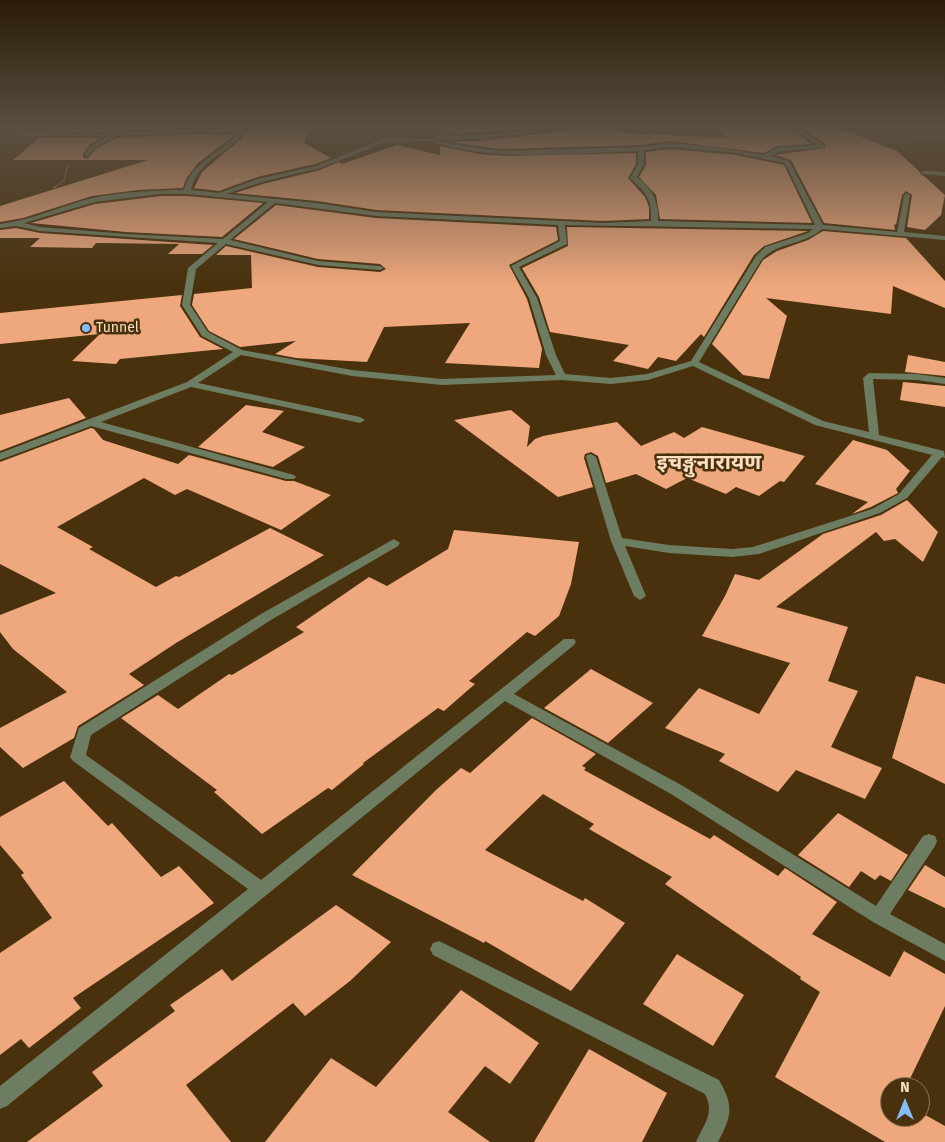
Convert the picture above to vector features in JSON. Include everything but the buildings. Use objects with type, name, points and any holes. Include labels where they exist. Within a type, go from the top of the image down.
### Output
[{"type":"street","points":[[187,192],[191,181]]},
{"type":"street","points":[[218,194],[256,181]]},
{"type":"street","points":[[638,181],[646,186],[656,206],[654,223]]},
{"type":"street","points":[[797,181],[820,227]]},
{"type":"street","points":[[0,226],[15,224],[94,200],[161,192],[187,192],[218,194],[272,202],[317,204],[376,214],[603,225],[654,223],[820,227],[945,238]]},
{"type":"street","points":[[900,233],[907,195]]},
{"type":"street","points":[[272,202],[192,268],[186,305],[205,334],[239,352],[352,373],[442,382],[562,378],[611,381],[648,377],[694,363],[759,258],[768,249],[811,236],[820,227]]},
{"type":"street","points":[[561,222],[564,242],[515,266],[533,298],[551,355],[562,378]]},
{"type":"street","points":[[15,224],[117,236],[224,241],[318,263],[380,268]]},
{"type":"street","points":[[0,457],[190,384],[239,352]]},
{"type":"street","points":[[617,541],[678,549],[732,553],[755,551],[876,511],[903,496],[943,454],[874,435],[818,423],[694,363]]},
{"type":"street","points":[[874,435],[868,378],[872,375],[917,377],[945,381]]},
{"type":"street","points":[[190,384],[360,420]]},
{"type":"street","points":[[90,422],[290,477]]},
{"type":"street","points":[[591,457],[617,541],[640,596]]},
{"type":"street","points":[[262,890],[78,757],[84,732],[266,616],[394,542]]},
{"type":"street","points":[[0,1100],[506,695],[569,642]]},
{"type":"street","points":[[506,695],[676,790],[879,917],[945,953]]},
{"type":"street","points":[[879,917],[929,841]]},
{"type":"street","points":[[439,949],[712,1086],[719,1098],[722,1113],[707,1142]]},
{"type":"path","points":[[64,181],[54,187],[69,189],[94,200]]},
{"type":"place","name":"Tunnel","points":[[86,328]]},
{"type":"district","name":"इचङ्गुनारायण","points":[[709,463]]}]
